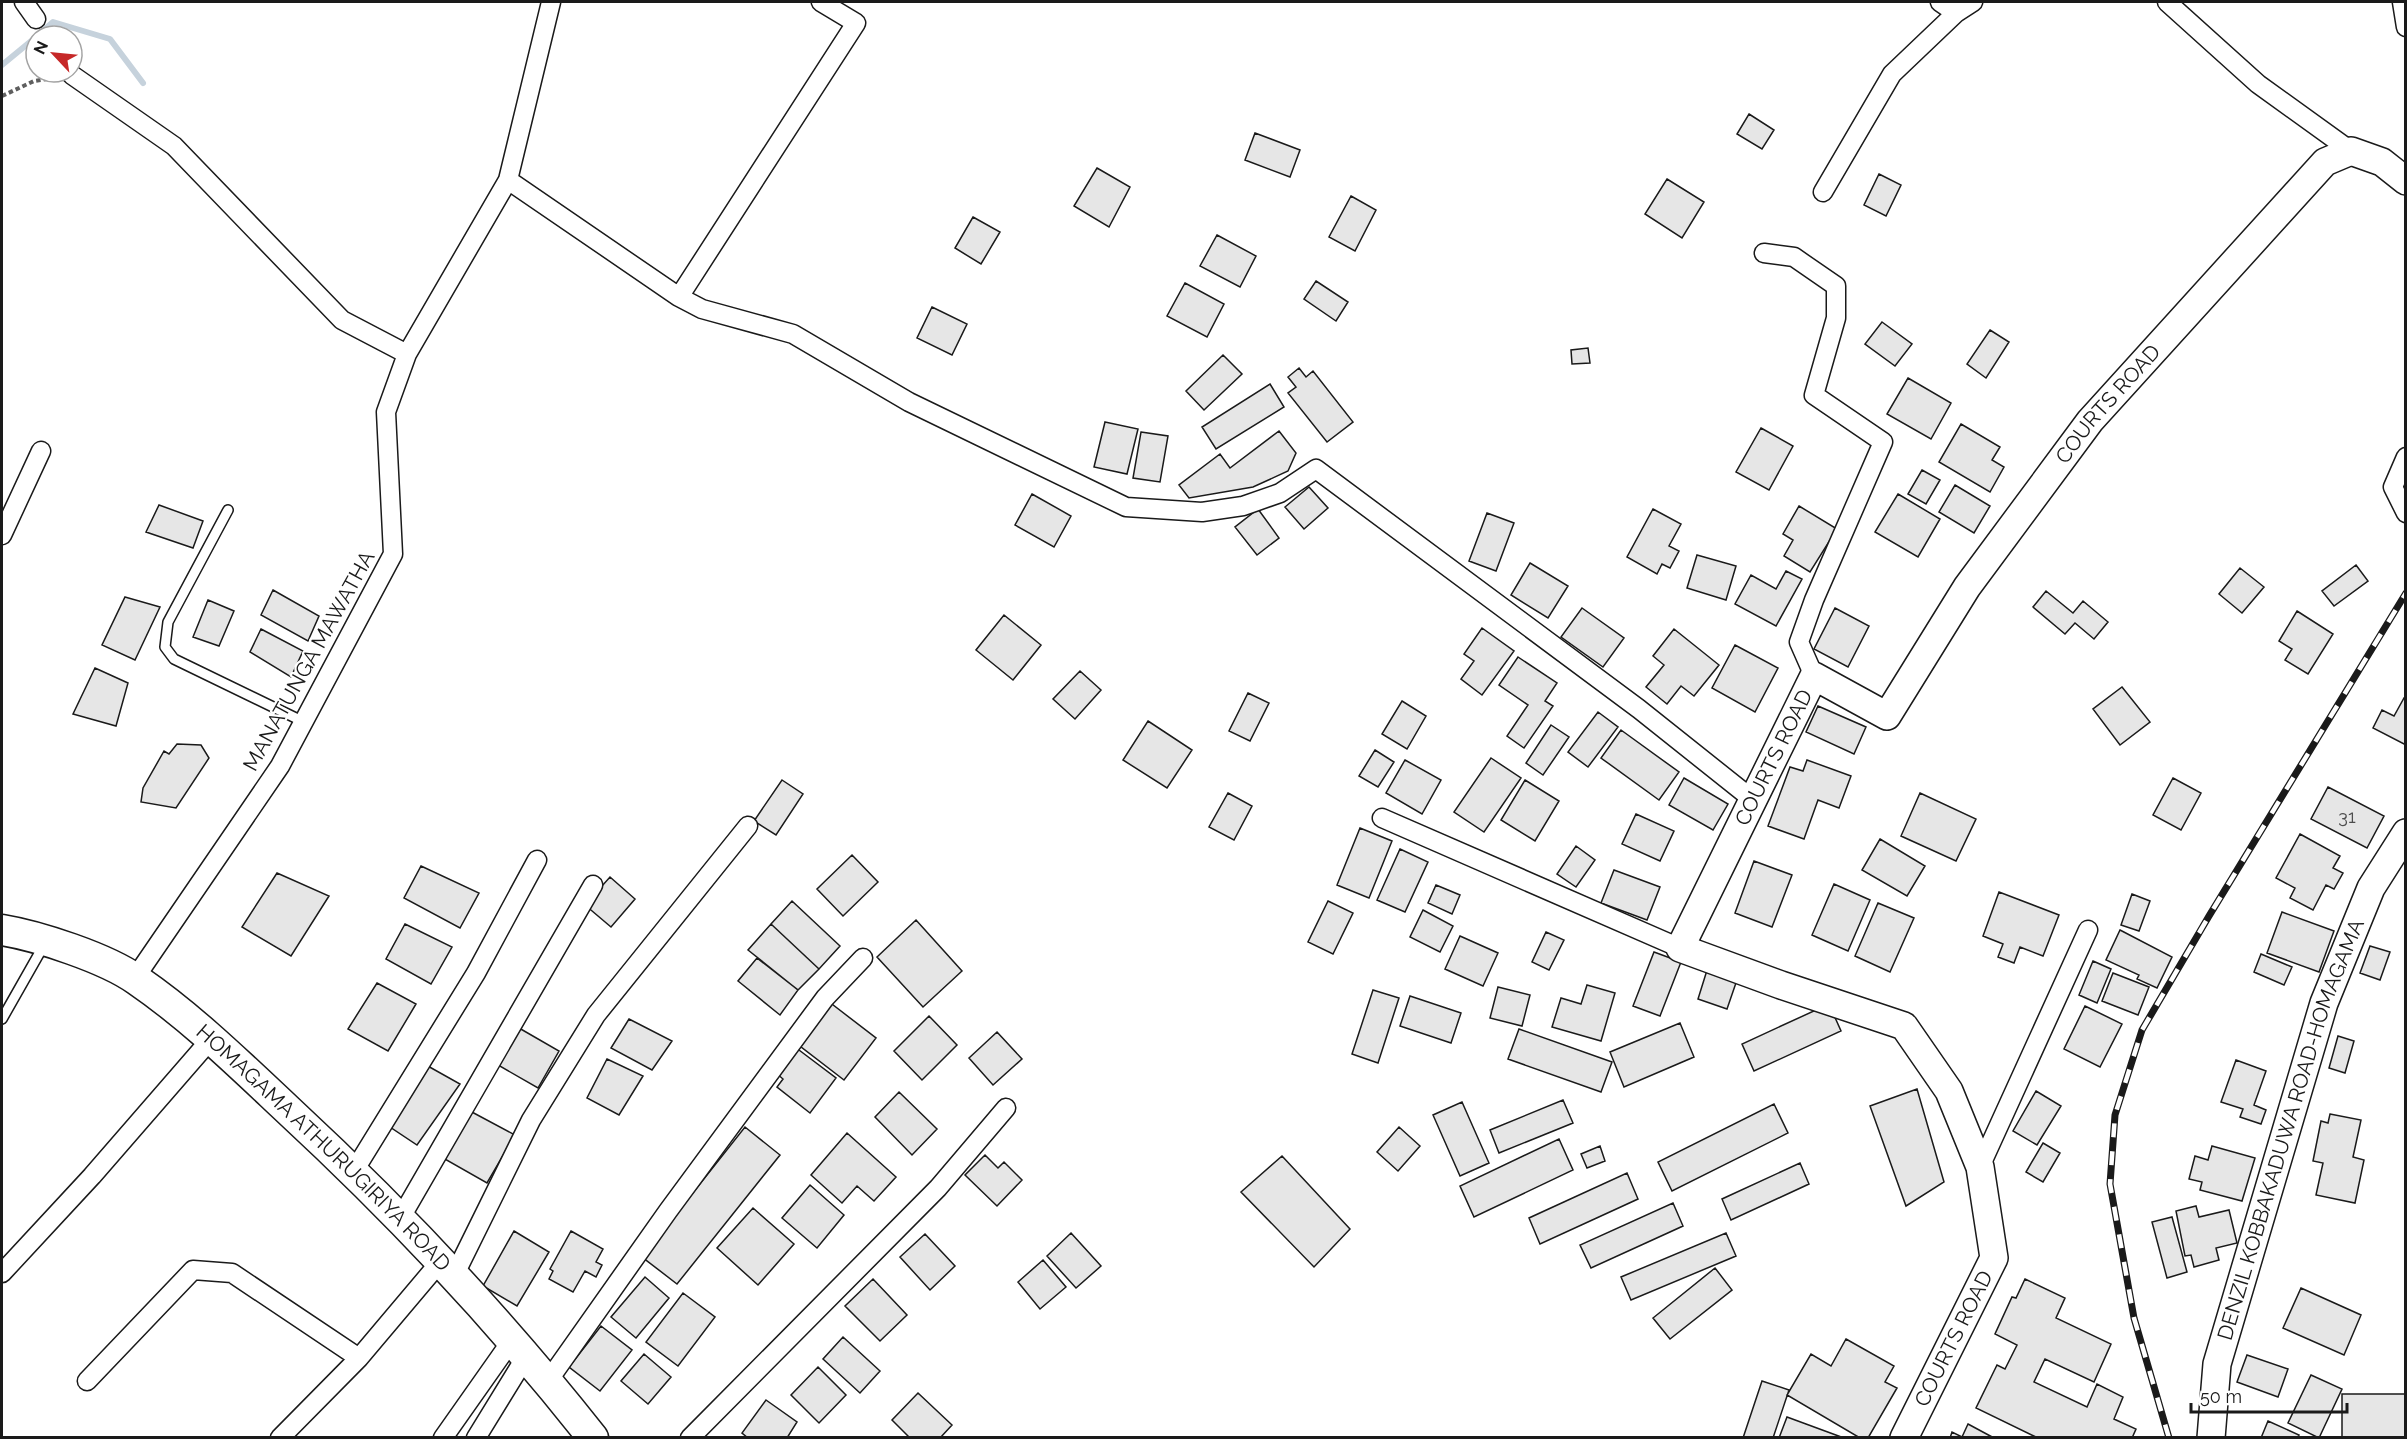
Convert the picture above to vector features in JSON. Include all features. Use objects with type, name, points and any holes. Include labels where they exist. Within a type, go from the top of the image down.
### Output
[{"type":"main road","name":"HOMAGAMA ATHURUGIRIYA ROAD","points":[[2,930],[71,949],[135,978],[211,1039],[354,1171],[519,1348],[593,1437]]},
{"type":"street","points":[[24,2],[36,19]]},
{"type":"street","name":"MANATUNGA MAWATHA","points":[[135,978],[280,766],[393,555],[386,412],[407,354],[508,180],[551,2]]},
{"type":"street","points":[[678,297],[856,23],[821,2]]},
{"type":"street","points":[[1940,2],[1956,13]]},
{"type":"street","points":[[1823,192],[1892,74],[1956,13],[1973,2]]},
{"type":"street","points":[[2167,2],[2258,84],[2351,151],[2382,162],[2406,181]]},
{"type":"street","points":[[2402,2],[2406,27]]},
{"type":"street","points":[[84,83],[174,146],[342,320],[407,354]]},
{"type":"street","name":"COURTS ROAD","points":[[1904,1437],[1994,1258],[1980,1167],[1949,1091],[1904,1026],[1781,986],[1680,948],[1814,676],[1887,716],[1967,587],[2090,421],[2325,162],[2351,151]]},
{"type":"street","points":[[508,180],[678,297],[702,309],[794,334],[909,402],[1126,507],[1202,512],[1243,506],[1280,493],[1316,469],[1639,708],[1752,800]]},
{"type":"street","points":[[1764,252],[1794,257],[1836,286],[1836,318],[1814,394],[1883,442],[1814,600],[1799,642],[1814,676]]},
{"type":"street","points":[[2,535],[41,451]]},
{"type":"street","points":[[2406,456],[2393,487],[2406,513]]},
{"type":"street","points":[[1382,818],[1680,948]]},
{"type":"street","points":[[280,1437],[447,1269],[531,1120],[596,1015],[748,826]]},
{"type":"street","name":"DENZIL KOBBAKADUWA ROAD-HOMAGAMA","points":[[2211,1437],[2217,1364],[2324,1003],[2371,888],[2406,833]]},
{"type":"street","points":[[354,1171],[476,973],[537,860]]},
{"type":"street","points":[[400,1219],[593,885]]},
{"type":"street","points":[[1980,1167],[2088,930]]},
{"type":"street","points":[[548,1381],[668,1211],[825,998],[863,958]]},
{"type":"street","points":[[2,1273],[92,1176],[211,1039]]},
{"type":"street","points":[[690,1437],[938,1188],[1006,1108]]},
{"type":"street","points":[[87,1381],[193,1270],[232,1273],[359,1358]]},
{"type":"street","points":[[443,1437],[519,1348]]},
{"type":"street","points":[[476,1437],[519,1348]]},
{"type":"lane","points":[[228,510],[168,622],[165,647],[174,659],[304,722]]},
{"type":"lane","points":[[2,1018],[46,941]]},
{"type":"path","points":[[2,96],[28,84]]},
{"type":"building","points":[[1749,114],[1774,130],[1762,149],[1737,134]]},
{"type":"building","points":[[1255,133],[1300,150],[1290,177],[1245,160]]},
{"type":"building","points":[[1097,168],[1130,187],[1109,227],[1074,206]]},
{"type":"building","points":[[1879,174],[1901,185],[1886,216],[1864,205]]},
{"type":"building","points":[[1667,179],[1704,202],[1682,238],[1645,214]]},
{"type":"building","points":[[1351,196],[1376,210],[1355,251],[1329,237]]},
{"type":"building","points":[[973,217],[1000,232],[981,264],[955,248]]},
{"type":"building","points":[[1217,235],[1256,256],[1240,287],[1200,266]]},
{"type":"building","points":[[1316,281],[1348,302],[1336,321],[1304,299]]},
{"type":"building","points":[[1185,283],[1224,304],[1207,337],[1167,316]]},
{"type":"building","points":[[932,307],[967,324],[952,355],[917,338]]},
{"type":"building","points":[[1882,322],[1912,344],[1895,366],[1865,344]]},
{"type":"building","points":[[1990,330],[2009,342],[1986,378],[1967,364]]},
{"type":"building","points":[[1588,348],[1590,363],[1572,364],[1571,350]]},
{"type":"building","points":[[1223,355],[1242,374],[1204,410],[1186,391]]},
{"type":"building","points":[[1299,368],[1306,377],[1313,371],[1353,422],[1327,442],[1288,393],[1296,387],[1288,377]]},
{"type":"building","points":[[1908,378],[1951,403],[1931,439],[1887,414]]},
{"type":"building","points":[[1270,384],[1284,407],[1216,449],[1202,427]]},
{"type":"building","points":[[1105,422],[1138,429],[1127,474],[1094,467]]},
{"type":"building","points":[[1961,424],[2000,447],[1992,460],[2004,467],[1990,492],[1939,462]]},
{"type":"building","points":[[1761,428],[1793,446],[1769,490],[1736,472]]},
{"type":"building","points":[[1279,431],[1296,453],[1288,471],[1253,487],[1189,498],[1179,485],[1220,454],[1230,468]]},
{"type":"building","points":[[1141,432],[1168,436],[1160,482],[1133,478]]},
{"type":"building","points":[[1922,470],[1940,480],[1926,504],[1908,494]]},
{"type":"building","points":[[1955,485],[1990,506],[1974,533],[1939,512]]},
{"type":"building","points":[[1309,487],[1328,508],[1304,529],[1285,507]]},
{"type":"building","points":[[1032,494],[1071,516],[1054,547],[1015,525]]},
{"type":"building","points":[[1898,494],[1940,519],[1918,557],[1875,532]]},
{"type":"building","points":[[159,505],[203,521],[193,548],[146,532]]},
{"type":"building","points":[[1799,506],[1837,529],[1810,572],[1784,556],[1793,540],[1783,534]]},
{"type":"building","points":[[1258,509],[1279,538],[1257,555],[1235,527]]},
{"type":"building","points":[[1653,509],[1681,524],[1669,546],[1679,551],[1670,568],[1662,564],[1657,574],[1627,557]]},
{"type":"building","points":[[1487,513],[1514,523],[1496,571],[1469,561]]},
{"type":"building","points":[[1697,555],[1736,566],[1726,600],[1687,588]]},
{"type":"building","points":[[1530,563],[1568,586],[1548,618],[1511,595]]},
{"type":"building","points":[[2356,565],[2368,581],[2334,606],[2322,591]]},
{"type":"building","points":[[2240,568],[2264,587],[2242,613],[2219,594]]},
{"type":"building","points":[[1786,571],[1802,579],[1776,626],[1735,604],[1751,575],[1776,589]]},
{"type":"building","points":[[273,590],[319,616],[308,641],[261,615]]},
{"type":"building","points":[[2046,591],[2073,613],[2083,601],[2108,622],[2094,639],[2075,623],[2065,634],[2033,607]]},
{"type":"building","points":[[125,597],[160,607],[135,660],[102,645]]},
{"type":"building","points":[[208,600],[234,611],[219,646],[193,637]]},
{"type":"building","points":[[1582,608],[1624,638],[1603,667],[1561,637]]},
{"type":"building","points":[[1835,608],[1869,626],[1848,667],[1814,649]]},
{"type":"building","points":[[2297,611],[2333,634],[2308,674],[2285,660],[2292,649],[2279,641]]},
{"type":"building","points":[[1004,615],[1041,645],[1013,680],[976,650]]},
{"type":"building","points":[[1482,628],[1514,651],[1482,695],[1461,679],[1474,661],[1464,654]]},
{"type":"building","points":[[261,629],[303,651],[291,677],[250,652]]},
{"type":"building","points":[[1674,629],[1719,665],[1694,696],[1681,686],[1667,704],[1646,687],[1664,665],[1653,656]]},
{"type":"building","points":[[1735,645],[1778,668],[1755,712],[1712,688]]},
{"type":"building","points":[[1518,657],[1557,683],[1545,701],[1553,706],[1524,748],[1507,736],[1528,705],[1499,685]]},
{"type":"building","points":[[95,668],[128,683],[116,726],[73,714]]},
{"type":"building","points":[[1080,671],[1101,690],[1075,719],[1053,699]]},
{"type":"building","points":[[2122,687],[2150,722],[2120,745],[2093,709]]},
{"type":"building","points":[[1248,693],[1269,703],[1250,741],[1229,731]]},
{"type":"building","points":[[2404,698],[2406,699],[2406,745],[2373,728],[2382,710],[2394,716]]},
{"type":"building","points":[[1402,701],[1426,716],[1407,749],[1382,734]]},
{"type":"building","points":[[1818,706],[1866,727],[1854,754],[1806,732]]},
{"type":"building","points":[[1598,712],[1618,727],[1588,767],[1568,752]]},
{"type":"building","points":[[1148,721],[1192,750],[1167,788],[1123,760]]},
{"type":"building","points":[[1551,725],[1569,737],[1543,775],[1526,763]]},
{"type":"building","points":[[1621,730],[1679,772],[1659,800],[1601,758]]},
{"type":"building","points":[[177,744],[201,745],[209,758],[176,808],[141,802],[143,788],[164,751],[169,754]]},
{"type":"building","points":[[1375,750],[1394,762],[1378,787],[1359,776]]},
{"type":"building","points":[[1491,758],[1521,778],[1484,832],[1454,812]]},
{"type":"building","points":[[1405,760],[1441,780],[1422,814],[1386,793]]},
{"type":"building","points":[[1807,760],[1851,776],[1839,808],[1818,800],[1804,839],[1768,826],[1790,767],[1803,771]]},
{"type":"building","points":[[1684,778],[1728,804],[1713,830],[1669,805]]},
{"type":"building","points":[[2173,778],[2201,793],[2181,830],[2153,815]]},
{"type":"building","points":[[782,780],[803,794],[776,835],[754,821]]},
{"type":"building","points":[[1525,780],[1559,801],[1535,841],[1501,820]]},
{"type":"building","points":[[2328,787],[2384,816],[2367,848],[2311,819]]},
{"type":"building","points":[[1228,793],[1252,806],[1234,840],[1209,827]]},
{"type":"building","points":[[1920,793],[1976,819],[1956,861],[1901,836]]},
{"type":"building","points":[[1636,814],[1674,831],[1660,861],[1622,844]]},
{"type":"building","points":[[1360,828],[1392,841],[1369,898],[1337,885]]},
{"type":"building","points":[[2300,834],[2340,856],[2333,868],[2343,873],[2334,889],[2326,885],[2313,910],[2290,898],[2295,888],[2276,878]]},
{"type":"building","points":[[1880,839],[1925,866],[1907,896],[1862,870]]},
{"type":"building","points":[[1576,846],[1595,860],[1576,887],[1557,874]]},
{"type":"building","points":[[1400,849],[1428,862],[1405,912],[1377,900]]},
{"type":"building","points":[[852,855],[878,882],[843,916],[817,889]]},
{"type":"building","points":[[1754,861],[1792,875],[1772,927],[1735,913]]},
{"type":"building","points":[[421,866],[479,893],[460,928],[404,898]]},
{"type":"building","points":[[1614,870],[1660,887],[1647,920],[1601,903]]},
{"type":"building","points":[[277,873],[329,896],[291,956],[242,927]]},
{"type":"building","points":[[610,877],[635,899],[611,927],[585,905]]},
{"type":"building","points":[[1834,884],[1870,900],[1848,951],[1812,935]]},
{"type":"building","points":[[1436,885],[1460,895],[1452,914],[1428,903]]},
{"type":"building","points":[[1999,892],[2059,915],[2043,956],[2020,947],[2014,963],[1998,957],[2003,944],[1983,936]]},
{"type":"building","points":[[2132,894],[2150,901],[2139,931],[2121,925]]},
{"type":"building","points":[[792,901],[840,946],[819,969],[771,924]]},
{"type":"building","points":[[1328,901],[1353,913],[1333,954],[1308,942]]},
{"type":"building","points":[[1878,903],[1914,918],[1890,972],[1855,956]]},
{"type":"building","points":[[1423,910],[1453,926],[1440,952],[1410,937]]},
{"type":"building","points":[[2282,912],[2334,931],[2319,972],[2267,953]]},
{"type":"building","points":[[916,920],[962,971],[923,1007],[877,957]]},
{"type":"building","points":[[405,924],[452,947],[431,984],[386,959]]},
{"type":"building","points":[[771,924],[819,969],[798,990],[748,950]]},
{"type":"building","points":[[2120,930],[2172,957],[2157,988],[2137,979],[2139,975],[2106,960]]},
{"type":"building","points":[[1546,932],[1564,940],[1549,970],[1532,962]]},
{"type":"building","points":[[1460,936],[1498,953],[1483,986],[1445,969]]},
{"type":"building","points":[[2370,946],[2390,952],[2380,980],[2360,973]]},
{"type":"building","points":[[1654,952],[1681,962],[1660,1016],[1633,1006]]},
{"type":"building","points":[[2261,954],[2292,967],[2284,985],[2254,972]]},
{"type":"building","points":[[757,958],[798,990],[780,1015],[738,981]]},
{"type":"building","points":[[2093,961],[2111,969],[2097,1003],[2079,995]]},
{"type":"building","points":[[1708,967],[1738,977],[1727,1009],[1698,999]]},
{"type":"building","points":[[2113,973],[2149,987],[2138,1015],[2102,1001]]},
{"type":"building","points":[[377,983],[416,1004],[388,1051],[348,1029]]},
{"type":"building","points":[[1587,985],[1615,993],[1601,1041],[1552,1027],[1561,998],[1581,1004]]},
{"type":"building","points":[[1498,987],[1530,995],[1522,1026],[1490,1018]]},
{"type":"building","points":[[1373,990],[1399,998],[1378,1063],[1352,1054]]},
{"type":"building","points":[[1410,996],[1461,1013],[1451,1043],[1400,1026]]},
{"type":"building","points":[[828,1001],[876,1038],[844,1080],[796,1043]]},
{"type":"building","points":[[1829,1004],[1841,1031],[1754,1071],[1742,1044]]},
{"type":"building","points":[[2085,1006],[2122,1024],[2100,1067],[2064,1049]]},
{"type":"building","points":[[929,1016],[957,1045],[922,1080],[894,1051]]},
{"type":"building","points":[[629,1019],[672,1041],[652,1070],[611,1048]]},
{"type":"building","points":[[1680,1023],[1694,1057],[1624,1087],[1610,1052]]},
{"type":"building","points":[[519,1028],[559,1051],[538,1088],[498,1065]]},
{"type":"building","points":[[1519,1029],[1612,1062],[1601,1092],[1508,1059]]},
{"type":"building","points":[[997,1032],[1022,1059],[993,1085],[969,1058]]},
{"type":"building","points":[[2338,1036],[2354,1041],[2345,1073],[2329,1068]]},
{"type":"building","points":[[795,1047],[836,1078],[810,1113],[777,1087],[783,1079],[776,1073]]},
{"type":"building","points":[[607,1059],[643,1076],[619,1115],[587,1098]]},
{"type":"building","points":[[2236,1060],[2266,1071],[2254,1105],[2266,1110],[2261,1124],[2240,1117],[2243,1109],[2221,1102]]},
{"type":"building","points":[[426,1065],[460,1084],[417,1145],[390,1127]]},
{"type":"building","points":[[1917,1089],[1944,1182],[1906,1206],[1870,1106]]},
{"type":"building","points":[[2036,1091],[2061,1106],[2037,1145],[2013,1131]]},
{"type":"building","points":[[899,1092],[937,1129],[912,1155],[875,1117]]},
{"type":"building","points":[[1563,1100],[1573,1123],[1499,1153],[1490,1130]]},
{"type":"building","points":[[1462,1102],[1489,1163],[1460,1176],[1433,1115]]},
{"type":"building","points":[[1774,1104],[1788,1133],[1672,1191],[1658,1162]]},
{"type":"building","points":[[470,1111],[515,1135],[487,1183],[443,1158]]},
{"type":"building","points":[[2330,1114],[2361,1120],[2353,1157],[2364,1160],[2355,1203],[2316,1195],[2323,1163],[2313,1161],[2321,1121],[2328,1123]]},
{"type":"building","points":[[745,1127],[780,1155],[677,1284],[642,1257]]},
{"type":"building","points":[[1399,1127],[1420,1146],[1398,1171],[1377,1152]]},
{"type":"building","points":[[847,1133],[896,1177],[874,1201],[857,1186],[842,1203],[811,1175]]},
{"type":"building","points":[[1559,1139],[1573,1170],[1474,1217],[1460,1186]]},
{"type":"building","points":[[2043,1143],[2060,1153],[2043,1182],[2026,1172]]},
{"type":"building","points":[[1600,1146],[1605,1161],[1587,1168],[1581,1154]]},
{"type":"building","points":[[2212,1146],[2255,1158],[2242,1201],[2200,1190],[2202,1182],[2189,1179],[2195,1156],[2208,1160]]},
{"type":"building","points":[[985,1155],[998,1168],[1004,1162],[1022,1180],[997,1206],[965,1175]]},
{"type":"building","points":[[1282,1156],[1350,1229],[1314,1267],[1241,1192]]},
{"type":"building","points":[[1800,1163],[1809,1184],[1731,1220],[1722,1199]]},
{"type":"building","points":[[1627,1173],[1638,1199],[1540,1244],[1529,1218]]},
{"type":"building","points":[[810,1185],[844,1215],[817,1248],[782,1218]]},
{"type":"building","points":[[1673,1203],[1683,1226],[1591,1268],[1580,1245]]},
{"type":"building","points":[[2196,1206],[2199,1217],[2229,1210],[2237,1243],[2216,1248],[2219,1260],[2194,1267],[2191,1255],[2185,1256],[2176,1211]]},
{"type":"building","points":[[753,1208],[794,1244],[758,1285],[717,1248]]},
{"type":"building","points":[[2172,1217],[2187,1272],[2167,1278],[2152,1222]]},
{"type":"building","points":[[514,1231],[549,1252],[517,1306],[483,1286]]},
{"type":"building","points":[[571,1231],[603,1249],[596,1262],[602,1265],[596,1277],[585,1271],[573,1292],[549,1279],[553,1271],[550,1269]]},
{"type":"building","points":[[1071,1233],[1101,1266],[1076,1288],[1047,1256]]},
{"type":"building","points":[[1726,1233],[1736,1256],[1631,1300],[1621,1277]]},
{"type":"building","points":[[925,1234],[955,1266],[930,1290],[900,1257]]},
{"type":"building","points":[[1043,1260],[1066,1287],[1040,1309],[1018,1282]]},
{"type":"building","points":[[1715,1268],[1732,1290],[1670,1339],[1653,1318]]},
{"type":"building","points":[[645,1277],[669,1298],[636,1338],[611,1317]]},
{"type":"building","points":[[873,1279],[907,1315],[880,1341],[845,1306]]},
{"type":"building","points":[[2025,1279],[2065,1298],[2056,1318],[2111,1344],[2094,1382],[2045,1359],[2034,1382],[2087,1407],[2097,1384],[2123,1397],[2114,1419],[2136,1429],[2132,1438],[2038,1438],[1976,1408],[1997,1365],[2005,1369],[2017,1345],[1995,1334],[2012,1297],[2016,1298]]},
{"type":"building","points":[[2301,1288],[2361,1315],[2344,1355],[2283,1328]]},
{"type":"building","points":[[683,1293],[715,1317],[678,1366],[646,1342]]},
{"type":"building","points":[[601,1326],[632,1350],[600,1391],[569,1367]]},
{"type":"building","points":[[843,1337],[880,1371],[860,1393],[823,1359]]},
{"type":"building","points":[[1846,1339],[1894,1366],[1885,1382],[1897,1388],[1868,1438],[1860,1438],[1787,1395],[1811,1354],[1831,1366]]},
{"type":"building","points":[[644,1354],[671,1377],[648,1404],[621,1381]]},
{"type":"building","points":[[2247,1355],[2288,1369],[2278,1397],[2237,1382]]},
{"type":"building","points":[[818,1367],[846,1395],[819,1423],[791,1395]]},
{"type":"building","points":[[2311,1375],[2342,1389],[2319,1438],[2288,1423]]},
{"type":"building","points":[[1762,1381],[1789,1390],[1773,1438],[1743,1438]]},
{"type":"building","points":[[918,1393],[952,1425],[940,1438],[910,1438],[892,1420]]},
{"type":"building","points":[[2342,1394],[2406,1394],[2405,1438],[2342,1438]]},
{"type":"building","points":[[766,1400],[797,1422],[787,1438],[748,1438],[742,1433]]},
{"type":"building","points":[[1787,1417],[1844,1438],[1779,1438]]},
{"type":"building","points":[[2268,1421],[2299,1435],[2297,1438],[2261,1438]]},
{"type":"building","points":[[1968,1424],[1994,1438],[1950,1438],[1952,1432],[1962,1437]]},
{"type":"waterway","points":[[51,24],[53,22],[60,24]]},
{"type":"waterway","points":[[84,31],[110,39],[143,83]]},
{"type":"waterway","points":[[2,65],[24,47]]},
{"type":"railway","points":[[2169,1438],[2134,1318],[2110,1184],[2115,1115],[2142,1030],[2406,593]]}]
